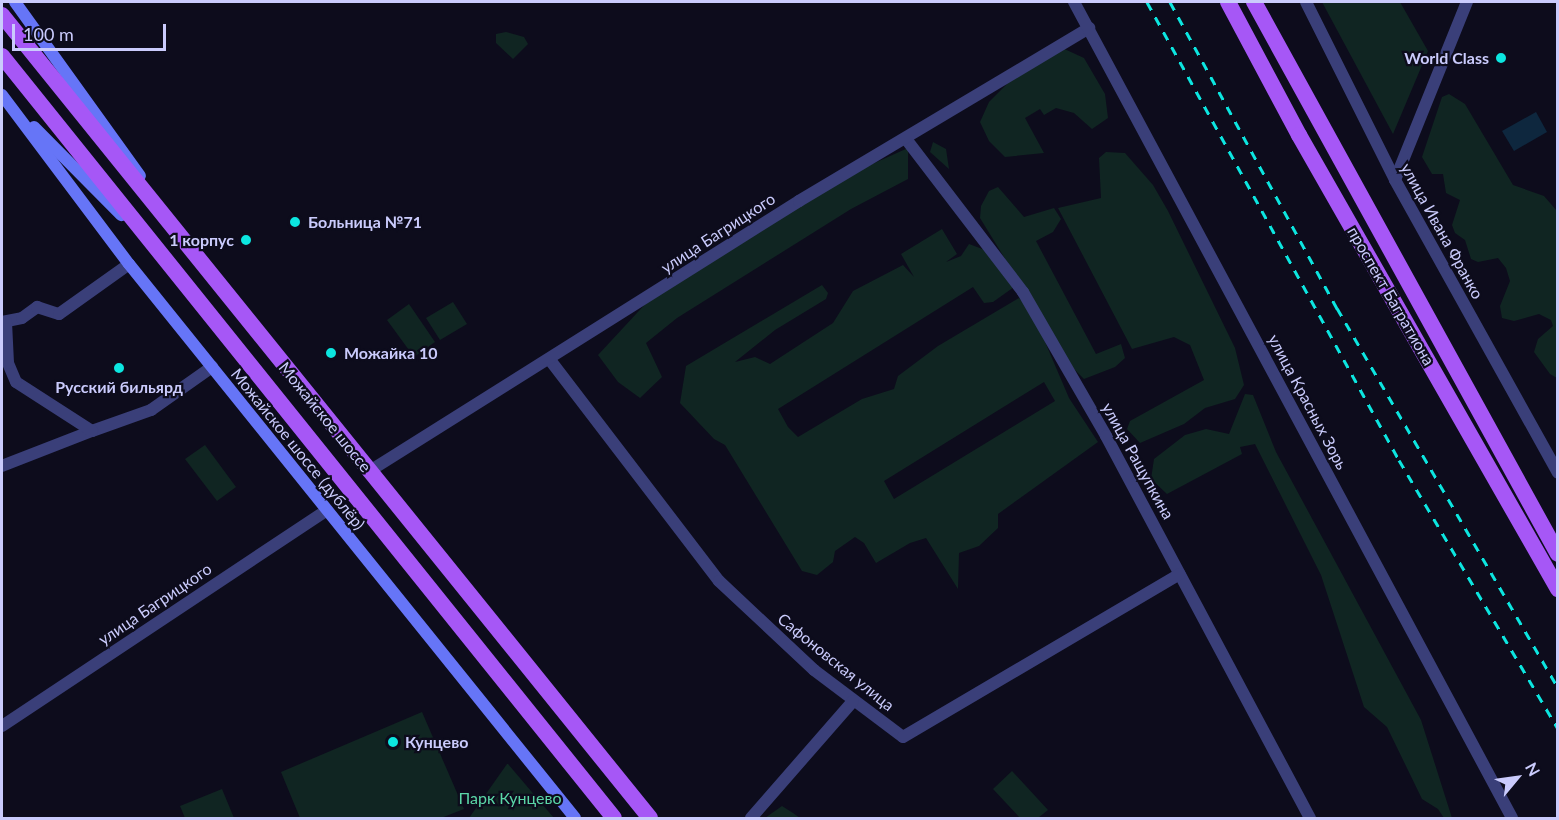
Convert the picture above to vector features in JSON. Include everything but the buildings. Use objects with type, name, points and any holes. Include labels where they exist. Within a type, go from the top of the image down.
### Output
[{"type":"main road","points":[[15,2],[111,131],[179,234]]},
{"type":"main road","name":"проспект Багратиона","points":[[1228,2],[1299,135],[1557,589]]},
{"type":"main road","name":"проспект Багратиона","points":[[1254,2],[1557,554]]},
{"type":"main road","name":"Можайское шоссе","points":[[2,15],[650,819]]},
{"type":"main road","name":"Можайское шоссе","points":[[2,56],[614,819]]},
{"type":"main road","points":[[2,95],[156,250]]},
{"type":"main road","name":"Можайское шоссе (дублёр)","points":[[2,95],[129,264],[575,819]]},
{"type":"street","name":"улица Красных Зорь","points":[[1074,2],[1512,819]]},
{"type":"street","name":"улица Ивана Франко","points":[[1306,2],[1395,180],[1557,473]]},
{"type":"street","points":[[1395,180],[1467,2]]},
{"type":"street","name":"улица Багрицкого","points":[[368,471],[550,360],[800,201],[1089,28]]},
{"type":"street","name":"улица Ращупкина","points":[[906,139],[1023,292],[1180,574],[1310,819]]},
{"type":"street","points":[[92,431],[16,382],[8,363],[4,322],[22,318],[37,307],[59,314],[129,264]]},
{"type":"street","name":"Сафоновская улица","points":[[550,360],[719,581],[769,630],[853,701],[903,737],[1180,574]]},
{"type":"street","points":[[2,466],[151,410],[212,367]]},
{"type":"street","name":"улица Багрицкого","points":[[2,726],[327,510]]},
{"type":"street","points":[[751,819],[853,701]]},
{"type":"green space","points":[[1322,2],[1400,2],[1428,51],[1393,134]]},
{"type":"green space","points":[[506,32],[524,37],[528,44],[513,59],[496,43],[496,34]]},
{"type":"green space","points":[[1060,47],[1084,58],[1105,94],[1108,118],[1092,129],[1074,113],[1056,108],[1044,115],[1040,109],[1025,118],[1044,153],[1005,157],[989,141],[980,122],[989,102],[1016,75]]},
{"type":"green space","points":[[1449,94],[1465,104],[1513,185],[1544,196],[1557,211],[1557,378],[1550,374],[1534,352],[1538,339],[1553,326],[1551,320],[1539,314],[1514,321],[1502,318],[1500,306],[1510,281],[1506,268],[1498,258],[1478,262],[1471,259],[1465,240],[1455,233],[1452,225],[1460,200],[1446,193],[1443,174],[1432,174],[1422,157],[1442,97]]},
{"type":"green space","points":[[933,142],[946,149],[949,169],[930,152]]},
{"type":"green space","points":[[908,148],[908,179],[851,209],[677,318],[646,343],[662,377],[640,398],[618,382],[598,355],[649,300],[850,174]]},
{"type":"green space","points":[[1106,152],[1125,153],[1153,185],[1235,348],[1244,385],[1235,399],[1205,408],[1184,424],[1140,443],[1127,429],[1130,421],[1204,380],[1190,345],[1174,337],[1132,349],[1058,208],[1101,198],[1099,158]]},
{"type":"green space","points":[[998,187],[1024,217],[1054,208],[1061,219],[1053,232],[1036,241],[1096,354],[1121,344],[1125,358],[1115,367],[1084,379],[1071,366],[980,218],[981,206],[989,191]]},
{"type":"green space","points":[[942,229],[957,254],[946,262],[961,256],[969,244],[985,250],[1014,287],[993,302],[984,303],[973,287],[778,409],[788,427],[798,437],[862,399],[894,389],[898,376],[938,346],[1019,298],[1031,309],[1069,398],[1098,442],[998,514],[998,528],[979,546],[959,553],[958,589],[926,538],[910,543],[876,563],[864,543],[855,537],[835,551],[833,562],[817,575],[802,571],[725,445],[714,439],[680,403],[686,366],[822,285],[828,293],[826,299],[775,330],[735,362],[755,357],[770,364],[833,323],[853,291],[903,265],[914,277],[901,254]],"holes":[[[1044,382],[1055,401],[894,499],[884,481]]]},
{"type":"green space","points":[[453,302],[467,324],[440,340],[426,318]]},
{"type":"green space","points":[[409,304],[435,342],[414,357],[387,320]]},
{"type":"green space","points":[[1245,394],[1253,395],[1276,452],[1421,720],[1452,818],[1444,818],[1438,809],[1422,799],[1387,727],[1364,707],[1321,575],[1255,444],[1240,447],[1242,454],[1167,494],[1151,479],[1154,459],[1185,435],[1206,429],[1229,434]]},
{"type":"green space","points":[[205,445],[236,487],[217,501],[185,459]]},
{"type":"green space","name":"Кунцево","points":[[422,712],[464,809],[441,818],[300,818],[281,772]]},
{"type":"green space","name":"Парк Кунцево","points":[[508,764],[554,818],[469,818]]},
{"type":"green space","points":[[1012,771],[1048,810],[1038,818],[1020,818],[993,789]]},
{"type":"green space","points":[[222,789],[234,818],[185,818],[180,806]]},
{"type":"green space","points":[[782,806],[793,813],[800,818],[765,818]]},
{"type":"water","points":[[1536,112],[1547,132],[1514,151],[1502,131]]},
{"type":"railway","points":[[1147,2],[1399,460],[1558,729]]},
{"type":"railway","points":[[1170,2],[1337,308],[1558,687]]},
{"type":"place","name":"World Class","points":[[1501,58]]},
{"type":"place","name":"Больница №71","points":[[295,222]]},
{"type":"place","name":"1 корпус","points":[[246,240]]},
{"type":"place","name":"Можайка 10","points":[[331,353]]},
{"type":"place","name":"Русский бильярд","points":[[119,368]]},
{"type":"place","name":"Кунцево","points":[[393,742]]}]
